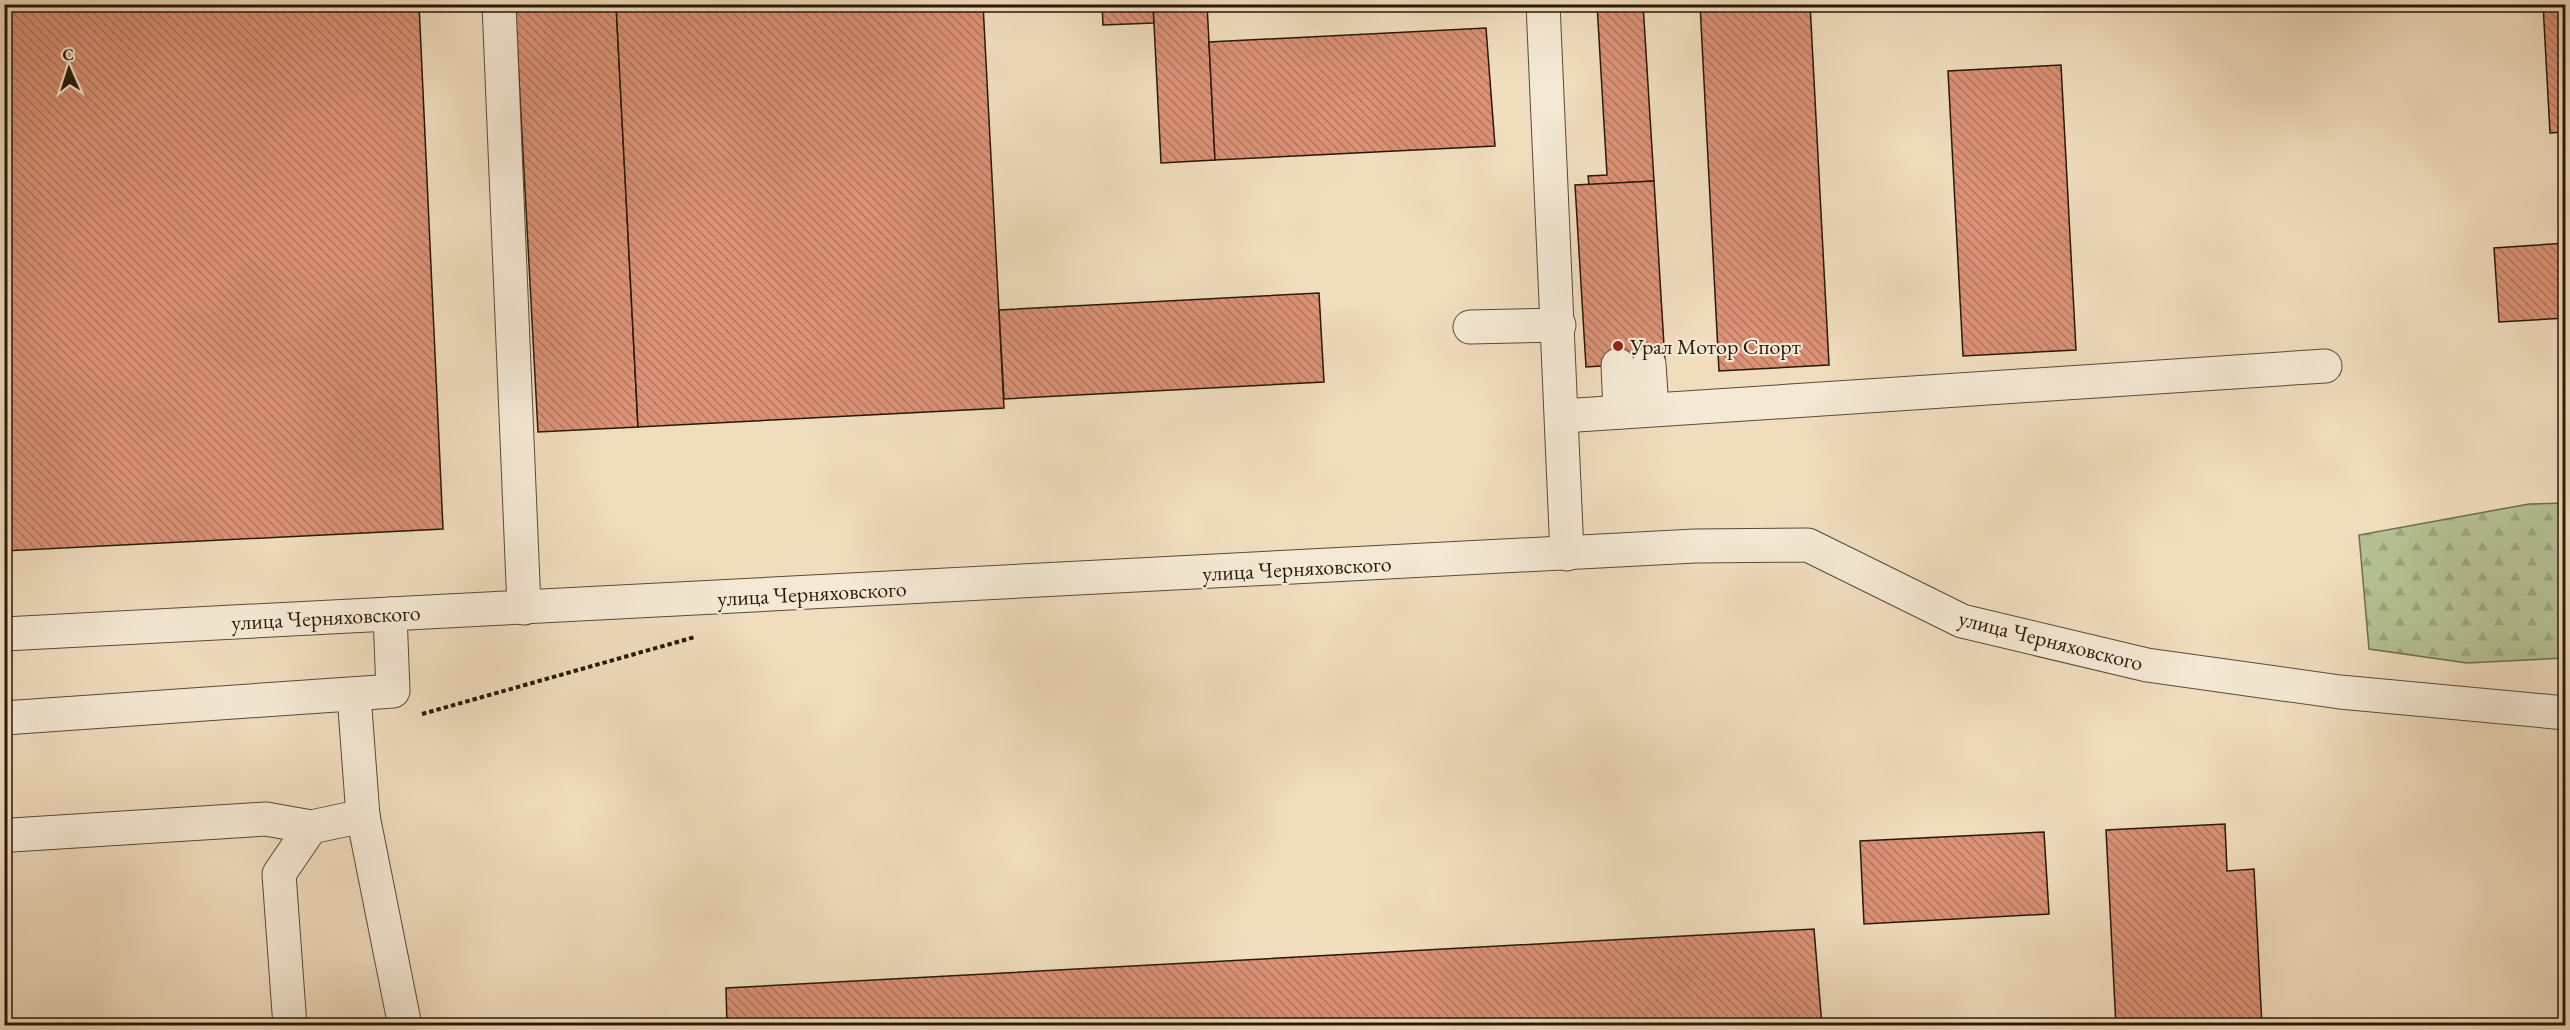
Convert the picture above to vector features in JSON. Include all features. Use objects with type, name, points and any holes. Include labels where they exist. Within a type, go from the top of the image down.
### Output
[{"type":"street","points":[[499,4],[524,608]]},
{"type":"street","points":[[1543,4],[1559,325],[1567,554]]},
{"type":"street","points":[[1470,327],[1559,325]]},
{"type":"street","points":[[1620,412],[1634,365],[1652,410]]},
{"type":"street","points":[[1562,416],[2325,366]]},
{"type":"street","name":"улица Черняховского","points":[[4,634],[1695,546],[1808,546],[1962,621],[2147,665],[2340,692],[2565,713]]},
{"type":"street","points":[[4,718],[393,691],[390,614]]},
{"type":"street","points":[[354,695],[363,816],[405,1026]]},
{"type":"street","points":[[12,836],[266,819],[311,827],[363,816]]},
{"type":"street","points":[[290,1026],[279,874],[311,827]]},
{"type":"path","points":[[414,717],[698,636]]},
{"type":"green space","points":[[2565,503],[2565,658],[2467,663],[2369,649],[2359,535],[2529,504]]},
{"type":"building","points":[[4,4],[419,4],[443,529],[4,551]]},
{"type":"building","points":[[515,4],[616,4],[638,427],[538,432]]},
{"type":"building","points":[[616,4],[983,4],[1004,408],[638,427]]},
{"type":"building","points":[[1102,4],[1153,4],[1154,23],[1103,25]]},
{"type":"building","points":[[1153,4],[1207,4],[1215,160],[1161,163]]},
{"type":"building","points":[[1597,4],[1643,4],[1654,181],[1589,185],[1588,176],[1607,175]]},
{"type":"building","points":[[1700,4],[1810,4],[1829,365],[1719,371]]},
{"type":"building","points":[[2543,4],[2566,4],[2566,132],[2550,133]]},
{"type":"building","points":[[1486,28],[1495,146],[1215,160],[1209,42]]},
{"type":"building","points":[[2061,65],[2076,350],[1963,356],[1948,71]]},
{"type":"building","points":[[1654,181],[1665,362],[1586,367],[1575,185]]},
{"type":"building","points":[[2566,243],[2566,318],[2499,322],[2494,248]]},
{"type":"building","points":[[1319,293],[1324,382],[1004,399],[999,310]]},
{"type":"building","points":[[2225,824],[2227,871],[2254,869],[2262,1026],[2116,1026],[2106,830]]},
{"type":"building","points":[[2044,832],[2049,914],[1864,924],[1860,841]]},
{"type":"building","points":[[1814,929],[1822,1026],[727,1026],[726,988]]},
{"type":"place","name":"Урал Мотор Спорт","points":[[1618,346]]}]
